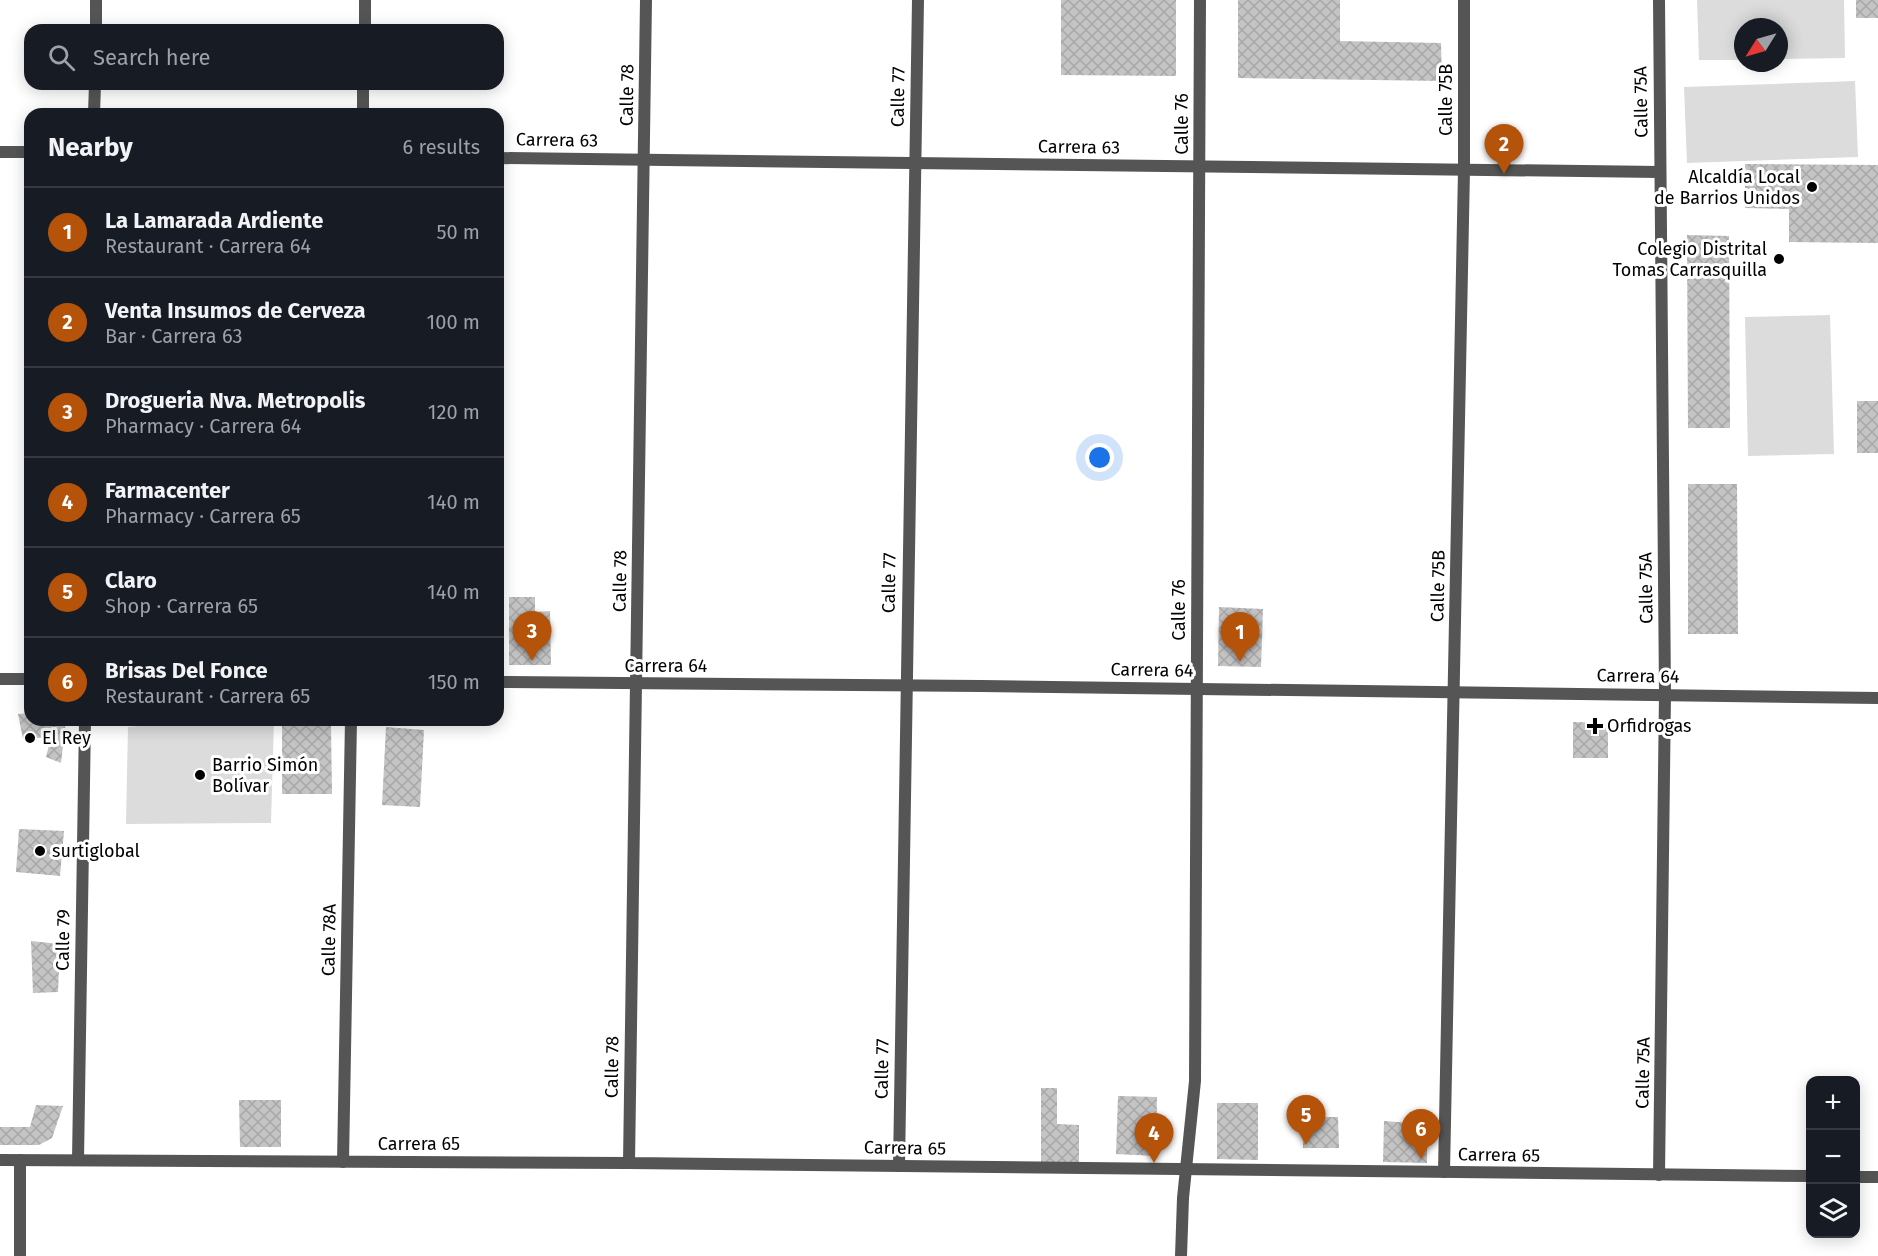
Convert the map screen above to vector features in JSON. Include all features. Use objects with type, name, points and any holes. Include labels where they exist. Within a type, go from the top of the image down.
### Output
[{"type":"street","points":[[96,0],[96,24]]},
{"type":"street","points":[[364,24],[365,0]]},
{"type":"street","name":"Calle 78","points":[[629,1163],[646,0]]},
{"type":"street","name":"Calle 77","points":[[898,1166],[918,0]]},
{"type":"street","name":"Calle 76","points":[[1181,1256],[1181,1229],[1195,1081],[1200,0]]},
{"type":"street","name":"Calle 75B","points":[[1444,1172],[1464,170],[1464,0]]},
{"type":"street","name":"Calle 75A","points":[[1659,0],[1665,694],[1659,1175]]},
{"type":"street","points":[[94,108],[95,90]]},
{"type":"street","points":[[363,90],[363,108]]},
{"type":"street","points":[[0,152],[24,152]]},
{"type":"street","name":"Carrera 63","points":[[504,158],[1660,172]]},
{"type":"street","points":[[0,679],[24,679]]},
{"type":"street","name":"Carrera 64","points":[[504,682],[1197,688],[1878,698]]},
{"type":"street","name":"Calle 79","points":[[78,1160],[85,726]]},
{"type":"street","name":"Calle 78A","points":[[343,1162],[351,726]]},
{"type":"street","name":"Carrera 65","points":[[0,1160],[629,1163],[1806,1176]]},
{"type":"street","points":[[20,1160],[20,1256]]},
{"type":"street","points":[[1860,1177],[1878,1177]]},
{"type":"shaded area","points":[[1697,0],[1844,0],[1845,58],[1788,59],[1788,18],[1734,18],[1734,60],[1699,60]]},
{"type":"shaded area","points":[[1855,81],[1858,157],[1687,163],[1684,87]]},
{"type":"shaded area","points":[[1830,315],[1834,454],[1748,456],[1745,317]]},
{"type":"shaded area","name":"Barrio Simón Bolívar","points":[[274,726],[271,823],[126,824],[128,727]]},
{"type":"building","points":[[1061,0],[1176,0],[1176,76],[1061,75]]},
{"type":"building","points":[[1238,0],[1340,0],[1340,41],[1441,43],[1442,81],[1238,78]]},
{"type":"building","points":[[1856,0],[1878,0],[1878,18],[1856,18]]},
{"type":"building","name":"Alcaldía Local de Barrios Unidos","points":[[1745,164],[1878,165],[1878,243],[1789,242],[1789,209],[1745,208]]},
{"type":"building","points":[[1687,235],[1729,236],[1730,428],[1688,428]]},
{"type":"building","points":[[1857,401],[1878,401],[1878,453],[1857,453]]},
{"type":"building","points":[[1688,484],[1737,484],[1738,634],[1688,634]]},
{"type":"building","points":[[509,597],[535,597],[535,612],[550,611],[551,665],[509,665]]},
{"type":"building","points":[[1219,607],[1263,609],[1261,667],[1218,666]]},
{"type":"building","name":"El Rey","points":[[18,714],[24,714],[24,726],[65,726],[61,763],[46,757],[51,737],[23,739]]},
{"type":"building","points":[[1573,722],[1608,723],[1608,758],[1573,758]]},
{"type":"building","points":[[282,726],[331,726],[332,794],[282,794]]},
{"type":"building","points":[[386,727],[424,730],[420,807],[382,805]]},
{"type":"building","name":"surtiglobal","points":[[19,829],[64,831],[60,876],[16,872]]},
{"type":"building","points":[[31,941],[60,944],[58,992],[33,993]]},
{"type":"building","points":[[1041,1088],[1057,1088],[1057,1124],[1079,1125],[1079,1166],[1041,1166]]},
{"type":"building","points":[[1118,1096],[1157,1097],[1156,1156],[1116,1154]]},
{"type":"building","points":[[239,1100],[281,1100],[281,1147],[240,1147]]},
{"type":"building","points":[[1217,1103],[1258,1103],[1258,1160],[1217,1159]]},
{"type":"building","points":[[36,1105],[63,1106],[52,1138],[39,1145],[0,1145],[0,1127],[30,1127]]},
{"type":"building","points":[[1302,1107],[1317,1107],[1318,1117],[1338,1117],[1339,1148],[1303,1148]]},
{"type":"building","points":[[1384,1121],[1412,1123],[1413,1129],[1427,1130],[1427,1163],[1383,1162]]},
{"type":"place","name":"Venta Insumos de Cerveza","points":[[1504,174]]},
{"type":"place","name":"Alcaldía Local de Barrios Unidos","points":[[1812,187]]},
{"type":"place","name":"Colegio Distrital Tomas Carrasquilla","points":[[1779,259]]},
{"type":"place","name":"Drogueria Nva. Metropolis","points":[[532,661]]},
{"type":"place","name":"La Lamarada Ardiente","points":[[1240,662]]},
{"type":"place","name":"Orfidrogas","points":[[1595,726]]},
{"type":"place","name":"El Rey","points":[[30,738]]},
{"type":"place","name":"Barrio Simón Bolívar","points":[[200,775]]},
{"type":"place","name":"surtiglobal","points":[[40,851]]},
{"type":"place","name":"Claro","points":[[1306,1145]]},
{"type":"place","name":"Brisas Del Fonce","points":[[1421,1159]]},
{"type":"place","name":"Farmacenter","points":[[1154,1163]]}]
